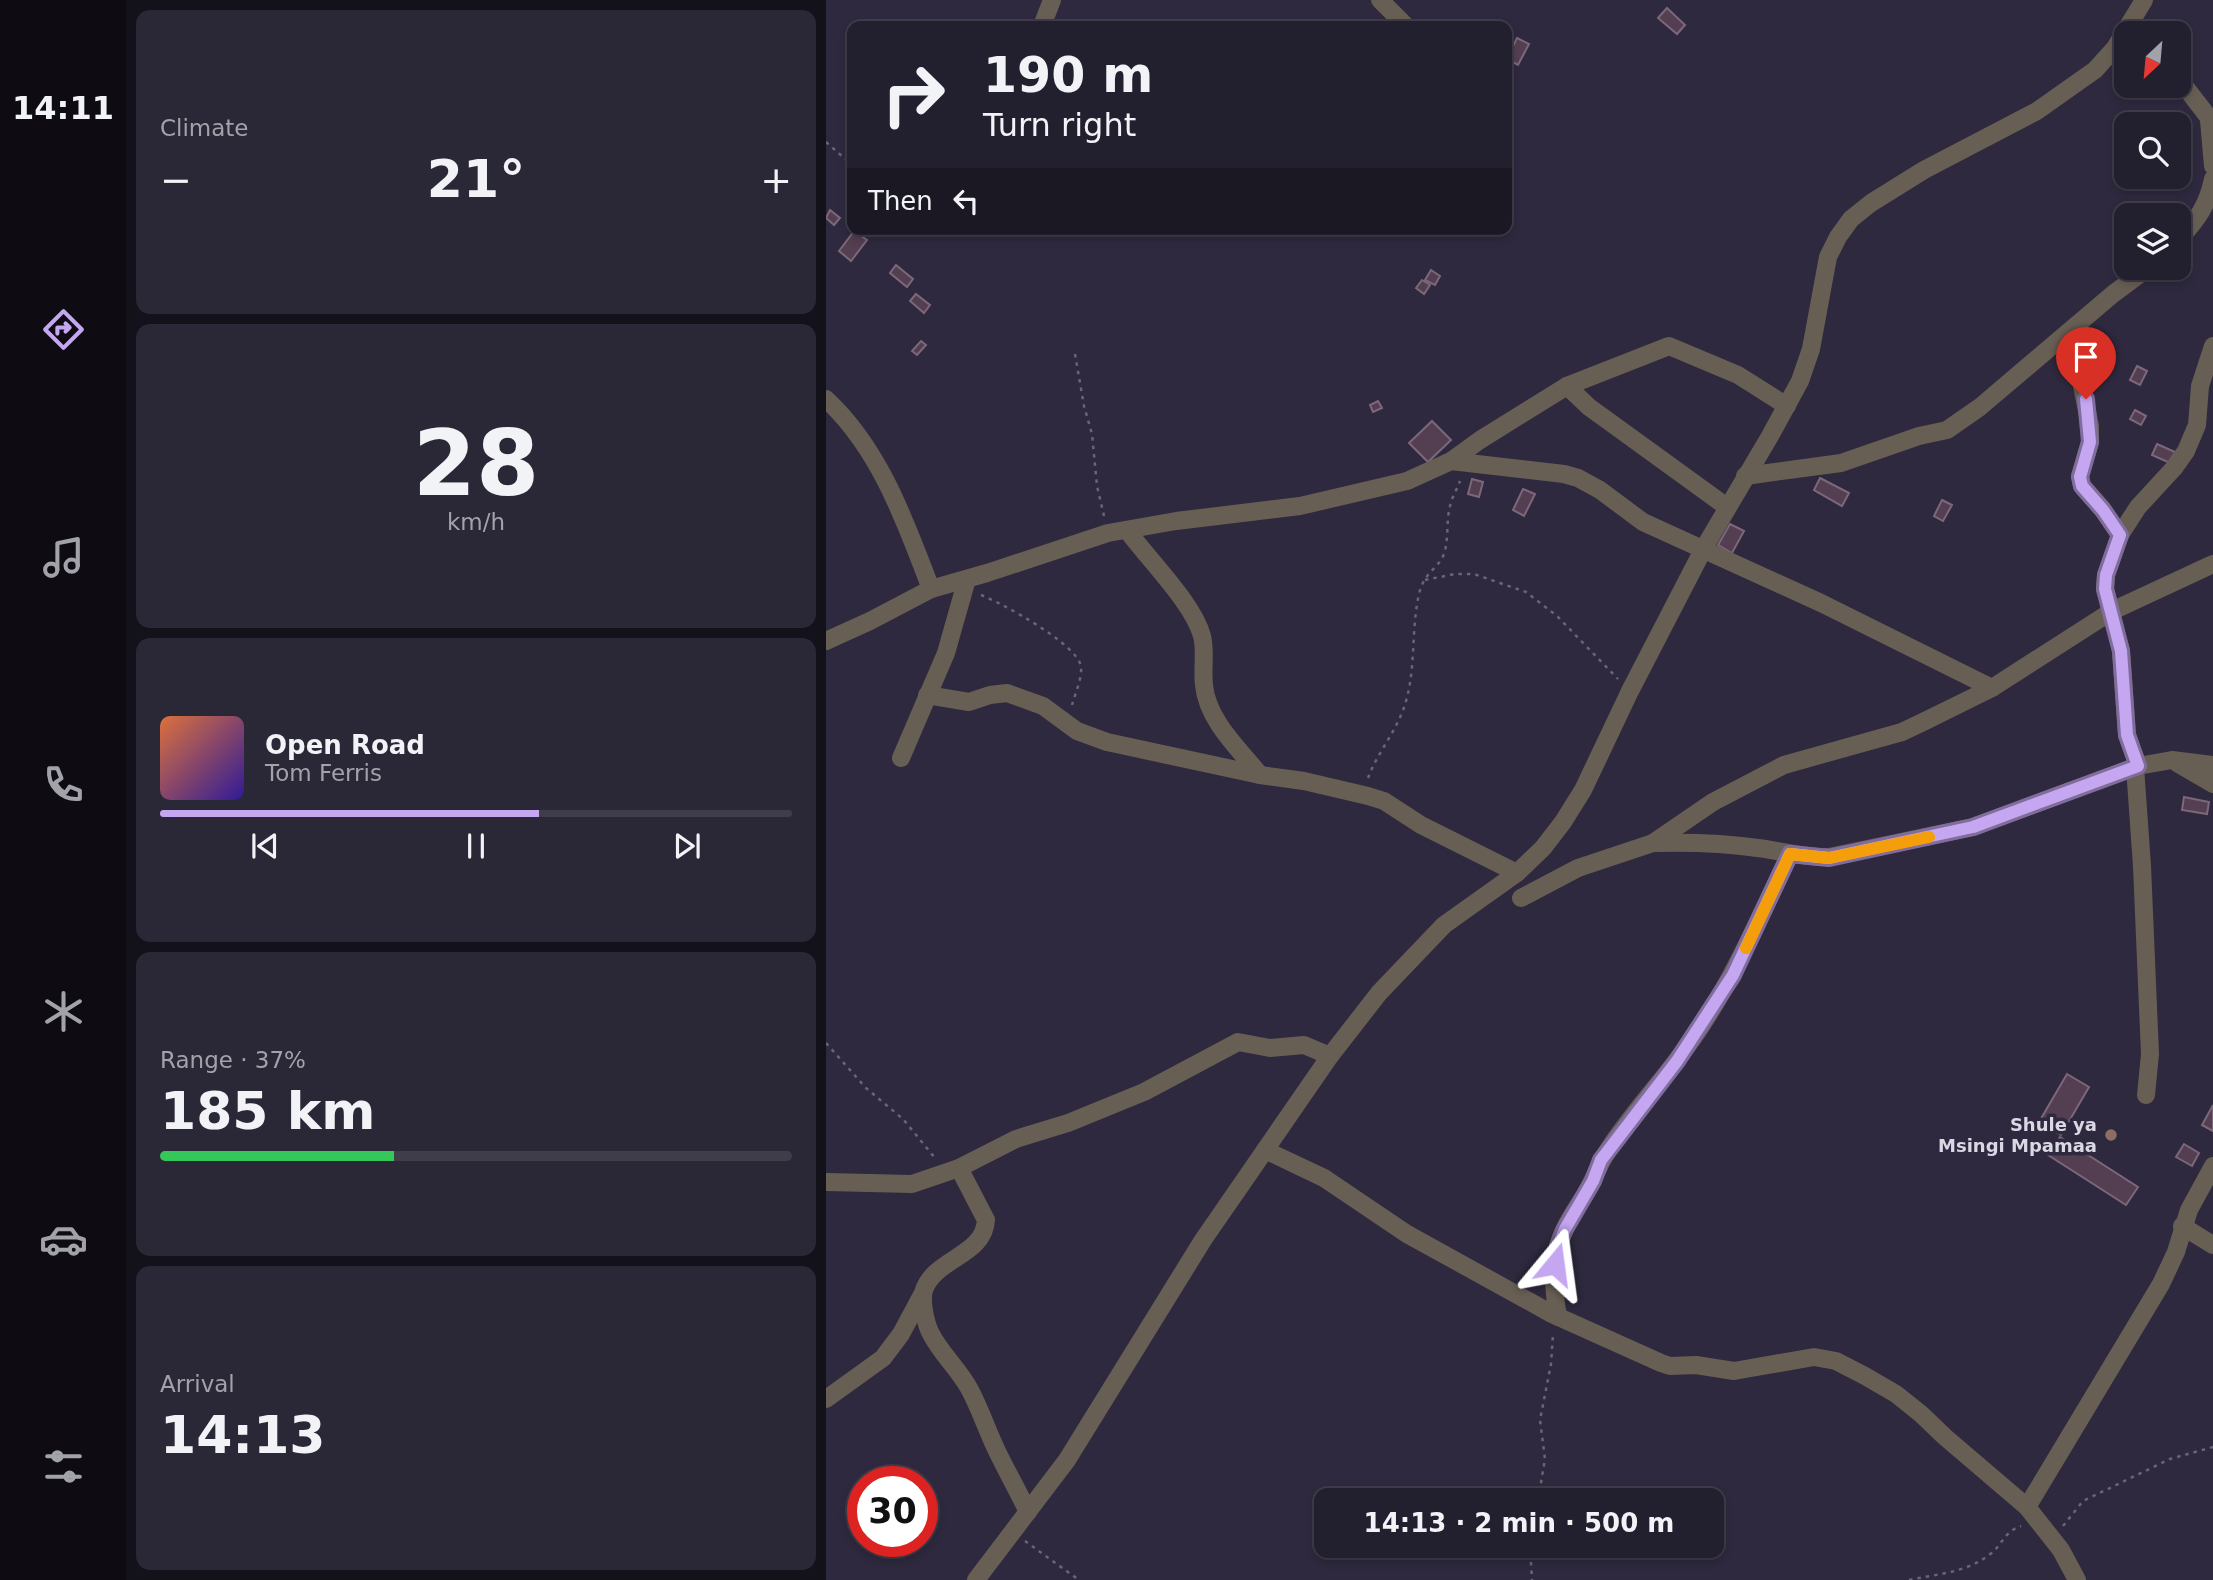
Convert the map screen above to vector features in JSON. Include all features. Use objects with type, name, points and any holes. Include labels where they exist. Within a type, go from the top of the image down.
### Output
[{"type":"street","points":[[1044,21],[1052,0]]},
{"type":"street","points":[[1380,0],[1401,21]]},
{"type":"street","points":[[2135,21],[2144,0]]},
{"type":"street","points":[[976,1580],[1067,1460],[1203,1240],[1331,1056],[1379,993],[1444,925],[1517,873],[1544,848],[1563,822],[1583,790],[1630,691],[1704,548],[1800,381],[1811,349],[1828,257],[1851,219],[1871,203],[1924,170],[2037,111],[2095,70],[2114,49]]},
{"type":"street","points":[[2191,95],[2211,122],[2213,166]]},
{"type":"street","points":[[2191,225],[2212,194]]},
{"type":"street","points":[[1745,476],[1841,463],[1919,436],[1947,430],[1980,407],[2133,280]]},
{"type":"street","points":[[2071,330],[2090,426],[2090,442],[2080,477],[2082,486],[2120,535]]},
{"type":"street","points":[[826,641],[931,589],[966,584],[1108,533],[1176,521],[1300,506],[1399,483],[1425,474],[1459,462],[1491,433],[1567,386],[1669,346],[1738,375],[1787,406]]},
{"type":"street","points":[[2147,1095],[2150,1054],[2137,767],[2127,735],[2121,651],[2105,589],[2106,575],[2120,535],[2138,507],[2175,468],[2186,451],[2197,425],[2200,386],[2213,346]]},
{"type":"street","points":[[1567,386],[1589,407],[1727,507]]},
{"type":"street","points":[[826,399],[838,410],[871,455],[890,488],[931,589]]},
{"type":"street","points":[[1459,462],[1578,478],[1600,490],[1643,522],[1832,608],[1992,688]]},
{"type":"street","points":[[1127,530],[1190,612],[1202,635],[1204,687],[1208,702],[1217,721],[1260,775]]},
{"type":"street","points":[[1521,898],[1578,868],[1653,843],[1713,803],[1784,765],[1902,732],[1992,688],[2112,611],[2213,564]]},
{"type":"street","points":[[901,758],[946,653],[966,584]]},
{"type":"street","points":[[927,695],[969,702],[1007,693],[1043,706],[1077,731],[1124,747],[1368,796],[1517,873]]},
{"type":"street","points":[[1653,843],[1695,842],[1755,847],[1829,858],[1973,827],[2137,767],[2172,760],[2213,765]]},
{"type":"street","points":[[2172,760],[2213,784]]},
{"type":"street","points":[[1555,1315],[1555,1264],[1565,1229],[1593,1181],[1607,1150],[1677,1061],[1733,975],[1790,854]]},
{"type":"street","points":[[826,1182],[912,1184],[952,1170],[1016,1139],[1068,1123],[1144,1092],[1238,1042],[1270,1048],[1304,1045],[1331,1056]]},
{"type":"street","points":[[1265,1150],[1324,1178],[1407,1234],[1555,1315],[1670,1366],[1696,1365],[1734,1371],[1814,1357],[1836,1361],[1896,1394],[2027,1507],[2068,1562],[2077,1580]]},
{"type":"street","points":[[2027,1507],[2161,1284],[2176,1252],[2189,1210],[2213,1166]]},
{"type":"street","points":[[826,1399],[883,1358],[901,1334],[938,1270],[974,1246],[985,1229],[986,1220],[952,1170]]},
{"type":"street","points":[[2182,1226],[2213,1245]]},
{"type":"street","points":[[923,1292],[930,1332],[969,1388],[1028,1512]]},
{"type":"path","points":[[826,142],[847,161]]},
{"type":"path","points":[[1076,354],[1084,406],[1092,434],[1097,486],[1108,533]]},
{"type":"path","points":[[1368,796],[1368,779],[1374,763],[1397,728],[1411,684],[1418,596],[1423,581],[1441,561],[1445,551],[1459,462]]},
{"type":"path","points":[[1423,581],[1455,574],[1474,574],[1526,592],[1557,616],[1630,691]]},
{"type":"path","points":[[966,584],[1065,644],[1077,656],[1081,668],[1071,708],[1070,725]]},
{"type":"path","points":[[826,1043],[866,1088],[903,1119],[952,1170]]},
{"type":"path","points":[[1540,1488],[1545,1459],[1540,1420],[1554,1343],[1555,1315]]},
{"type":"path","points":[[2052,1540],[2083,1501],[2170,1460],[2213,1447]]},
{"type":"path","points":[[1909,1580],[1966,1568],[1991,1554],[2010,1530],[2038,1523]]},
{"type":"path","points":[[1013,1533],[1079,1580]]},
{"type":"path","points":[[1531,1558],[1532,1580]]},
{"type":"building","points":[[1667,8],[1685,25],[1677,34],[1658,18]]},
{"type":"building","points":[[1517,38],[1529,44],[1518,65],[1512,62],[1512,48]]},
{"type":"building","points":[[830,210],[840,218],[834,225],[826,218]]},
{"type":"building","points":[[851,235],[860,235],[867,240],[851,261],[839,251]]},
{"type":"building","points":[[896,265],[913,279],[907,287],[890,273]]},
{"type":"building","points":[[1431,270],[1440,276],[1435,285],[1425,280]]},
{"type":"building","points":[[1422,280],[1430,285],[1424,294],[1416,288]]},
{"type":"building","points":[[916,294],[930,305],[924,313],[910,301]]},
{"type":"building","points":[[921,341],[926,345],[917,355],[912,351]]},
{"type":"building","points":[[2137,366],[2147,371],[2140,385],[2130,380]]},
{"type":"building","points":[[1378,401],[1382,408],[1373,412],[1370,405]]},
{"type":"building","points":[[2135,410],[2146,416],[2141,425],[2130,419]]},
{"type":"building","points":[[1432,421],[1451,440],[1428,462],[1409,443]]},
{"type":"building","points":[[2157,444],[2175,452],[2170,463],[2152,455]]},
{"type":"building","points":[[1820,478],[1849,493],[1842,506],[1814,490]]},
{"type":"building","points":[[1472,479],[1483,482],[1479,497],[1468,494]]},
{"type":"building","points":[[1523,489],[1535,494],[1524,516],[1513,510]]},
{"type":"building","points":[[1942,500],[1952,505],[1943,521],[1934,516]]},
{"type":"building","points":[[1730,524],[1744,531],[1732,553],[1718,545]]},
{"type":"building","points":[[2184,797],[2209,802],[2207,814],[2182,810]]},
{"type":"building","points":[[2067,1074],[2089,1087],[2061,1135],[2039,1122]]},
{"type":"building","points":[[2213,1105],[2213,1131],[2202,1125]]},
{"type":"building","points":[[2060,1137],[2138,1187],[2126,1205],[2048,1155]]},
{"type":"building","points":[[2184,1144],[2199,1153],[2192,1166],[2176,1157]]},
{"type":"slow traffic","points":[[1746,948],[1790,854],[1829,858],[1929,837]]},
{"type":"place","name":"Shule ya Msingi Mpamaa","points":[[2111,1135]]},
{"type":"route","points":[[1555,1264],[1565,1229],[1593,1181],[1601,1160],[1701,1027],[1733,975],[1790,854],[1829,858],[1973,827],[2138,766],[2127,735],[2121,651],[2105,589],[2106,575],[2120,535],[2082,486],[2080,477],[2090,442],[2086,399]]}]
